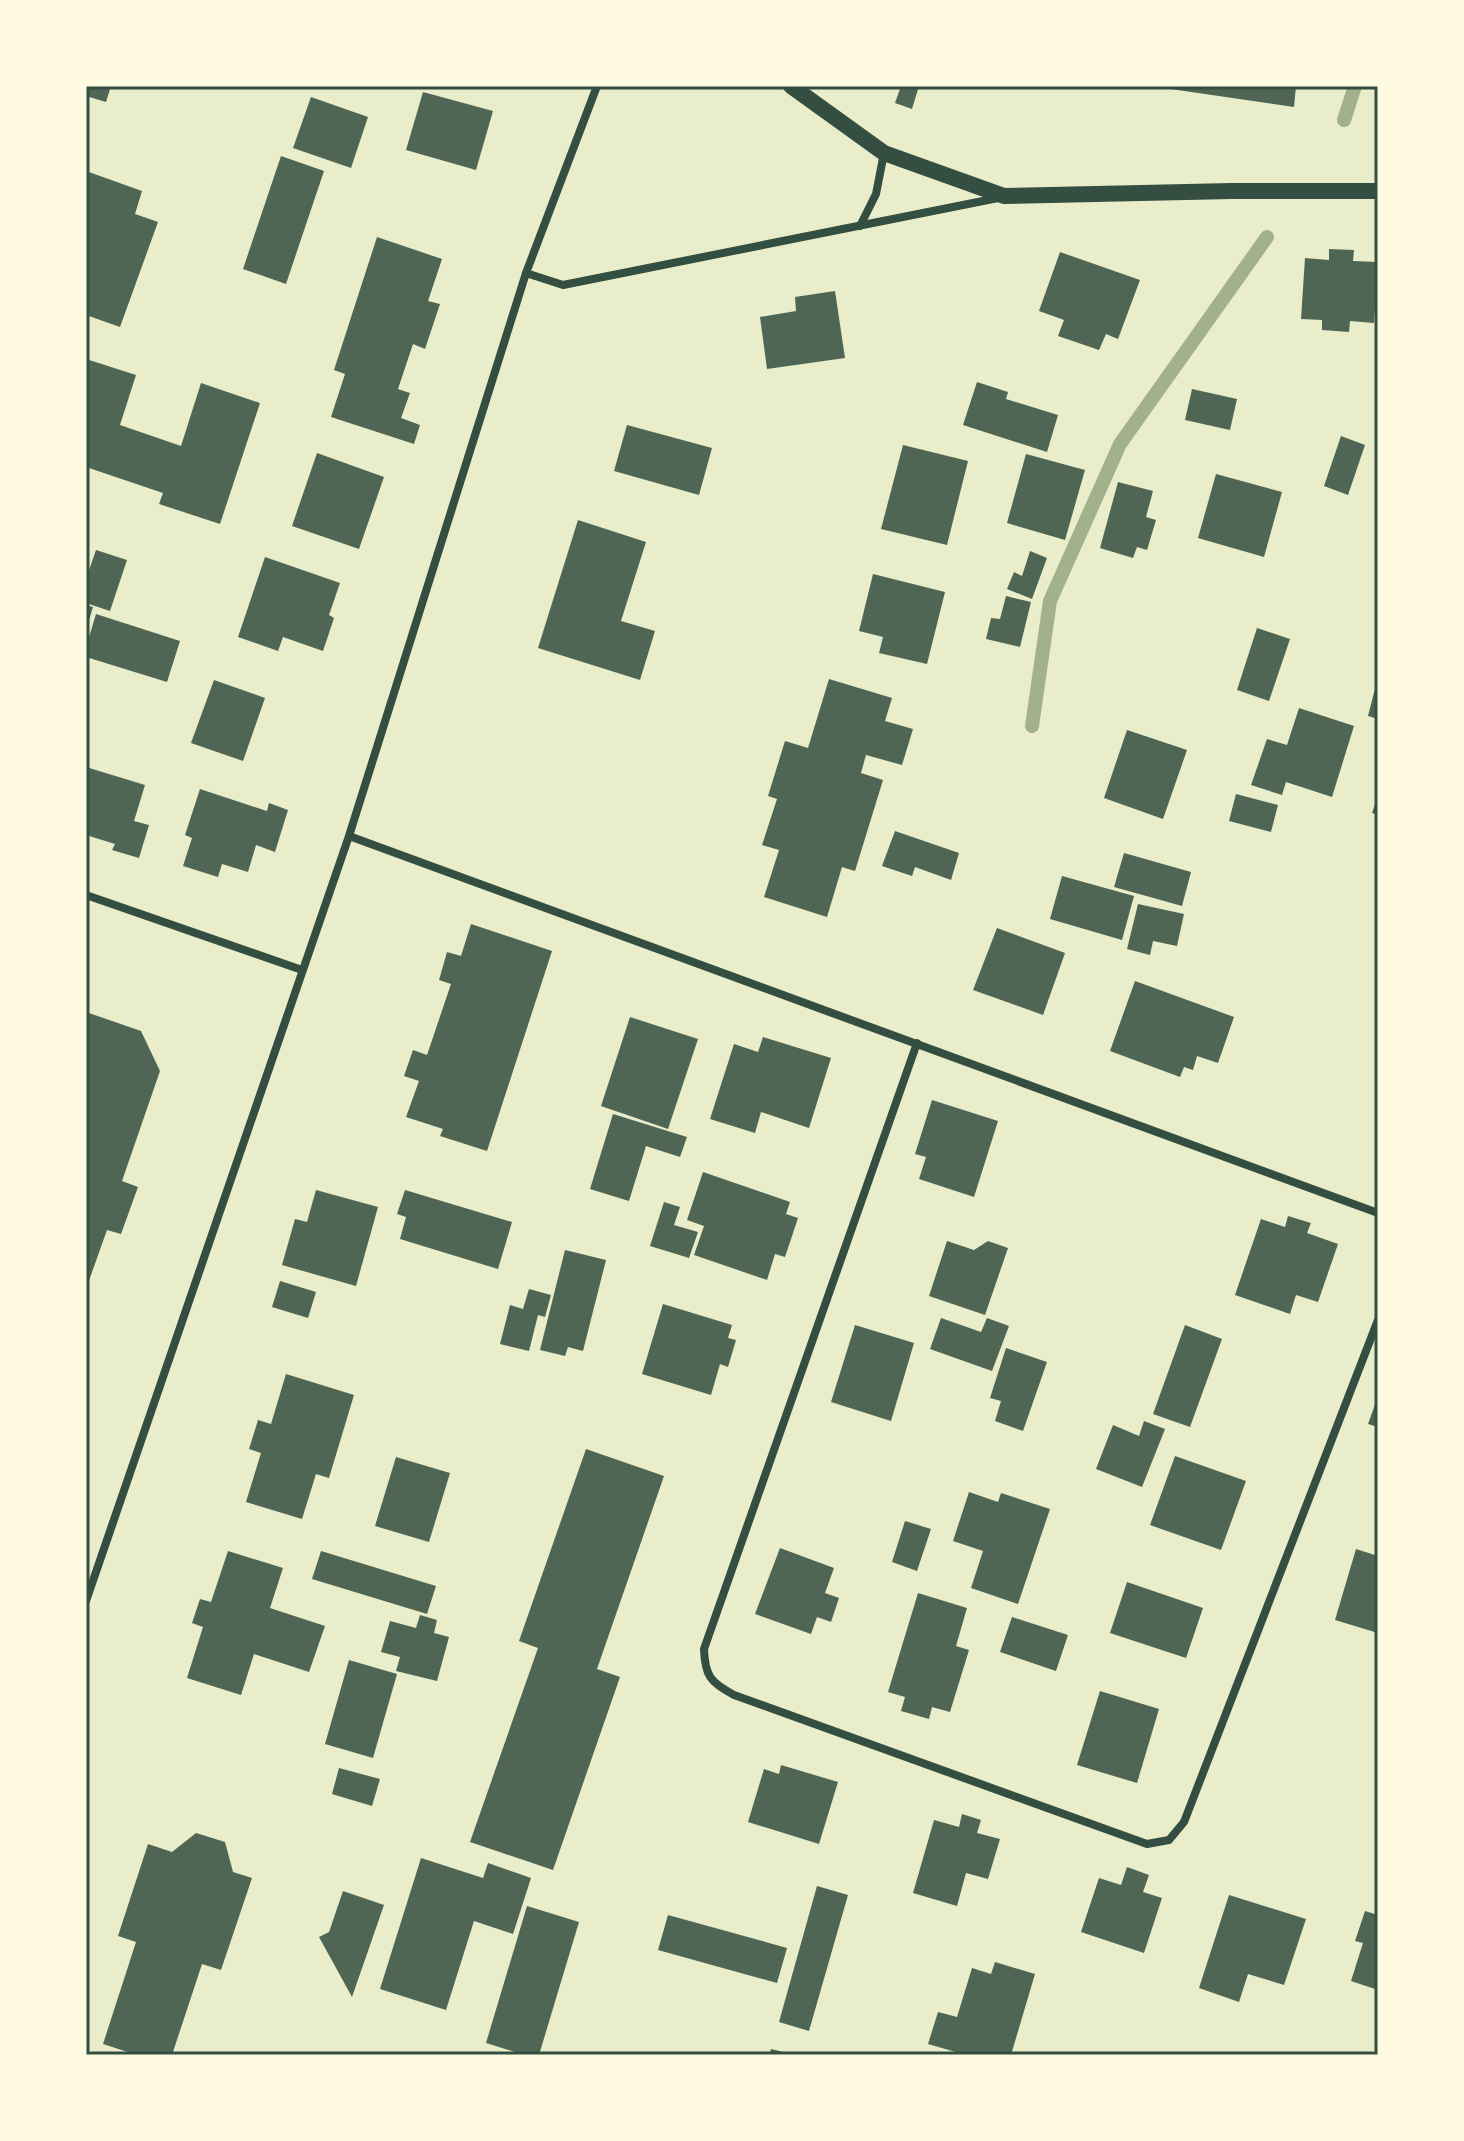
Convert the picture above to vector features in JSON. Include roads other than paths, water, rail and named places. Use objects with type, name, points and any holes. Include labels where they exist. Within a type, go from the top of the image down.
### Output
[{"type":"main road","points":[[791,86],[884,153],[1004,196],[1378,191]]},
{"type":"street","points":[[86,1601],[349,836],[526,273],[597,86]]},
{"type":"street","points":[[860,226],[876,194],[884,153]]},
{"type":"street","points":[[526,273],[563,285],[1004,196]]},
{"type":"street","points":[[349,836],[1378,1213]]},
{"type":"street","points":[[86,895],[302,970]]},
{"type":"street","points":[[917,1043],[704,1649],[704,1668],[714,1684],[734,1695],[1147,1844],[1169,1840],[1184,1822],[1378,1320]]},
{"type":"waterway","points":[[1344,120],[1355,86]]},
{"type":"waterway","points":[[1032,726],[1050,601],[1120,444],[1267,237]]}]
